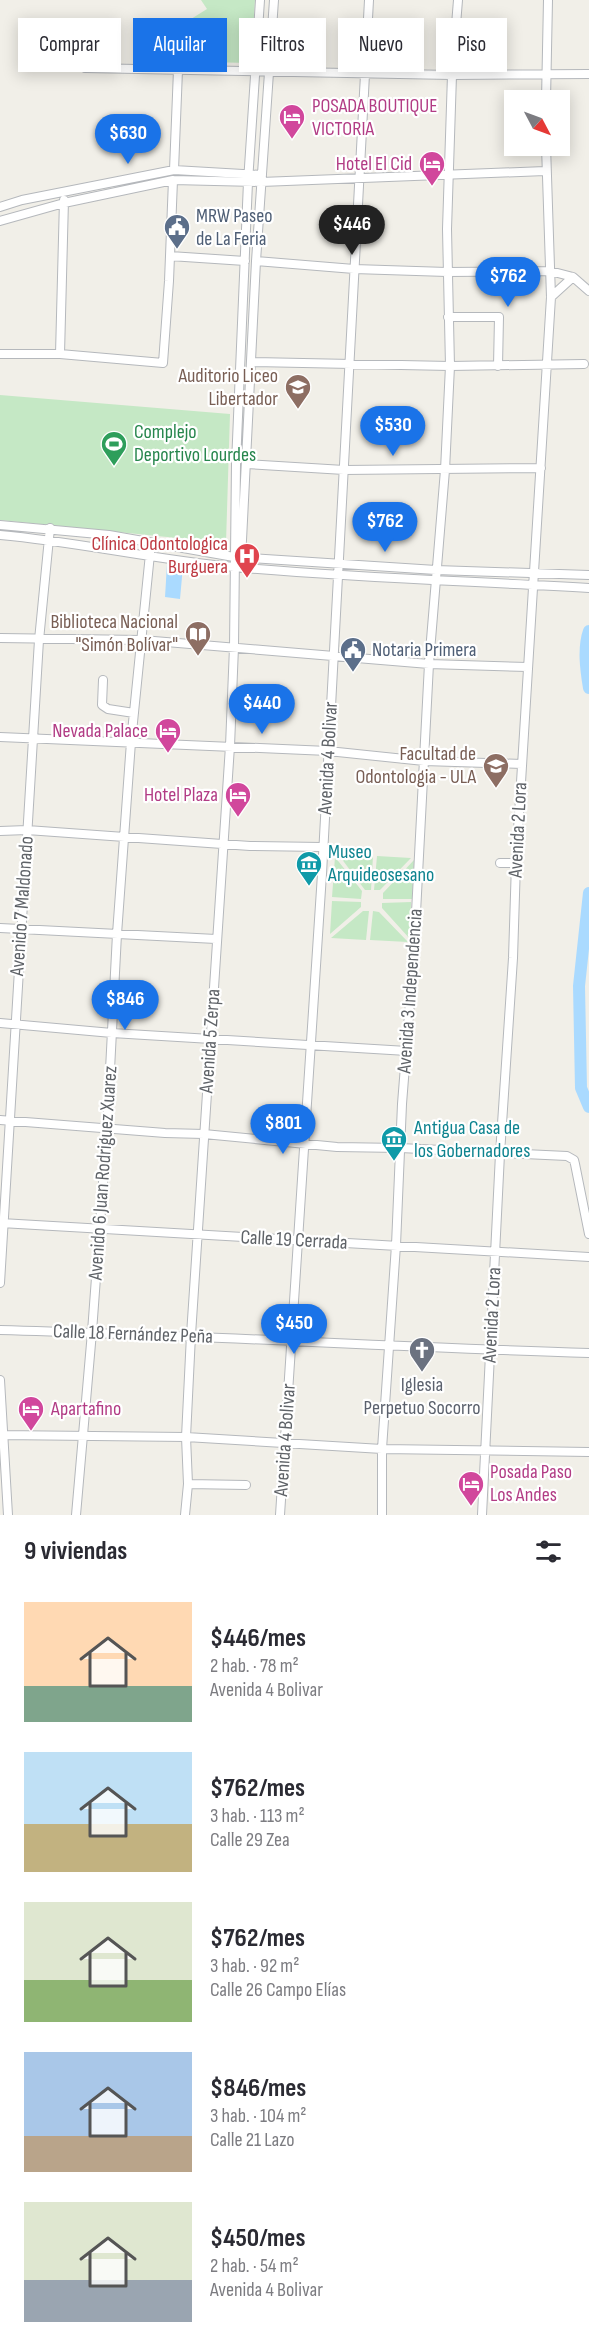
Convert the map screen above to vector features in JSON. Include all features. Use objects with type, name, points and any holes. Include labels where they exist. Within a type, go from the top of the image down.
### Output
[{"type":"street","points":[[259,18],[260,0]]},
{"type":"street","points":[[273,18],[274,0]]},
{"type":"street","name":"Avenida 4 Bolivar","points":[[280,1515],[311,1046],[344,470],[363,74],[369,0]]},
{"type":"street","name":"Avenida 3 Independencia","points":[[382,1515],[382,1449],[429,664],[446,470],[450,366],[447,272],[448,175],[458,0]]},
{"type":"street","points":[[546,90],[548,0]]},
{"type":"street","points":[[174,170],[178,72]]},
{"type":"street","points":[[238,557],[245,261],[255,72]]},
{"type":"street","points":[[238,557],[246,464],[256,261],[270,72]]},
{"type":"street","points":[[301,72],[452,75],[589,74]]},
{"type":"street","name":"Avenida 2 Lora","points":[[482,1515],[500,1154],[513,958],[516,863],[551,297],[546,156]]},
{"type":"street","points":[[0,207],[22,200],[174,170],[262,179],[545,171]]},
{"type":"street","points":[[0,221],[64,203],[173,180],[249,178]]},
{"type":"street","points":[[0,354],[60,354],[163,363],[171,256],[173,180]]},
{"type":"street","points":[[60,354],[63,192]]},
{"type":"street","points":[[171,256],[245,261]]},
{"type":"street","points":[[256,261],[354,269],[447,272],[550,271],[573,278],[589,291]]},
{"type":"street","points":[[551,297],[573,278]]},
{"type":"street","points":[[448,316],[499,317],[498,366]]},
{"type":"street","points":[[251,362],[450,366],[584,364]]},
{"type":"street","points":[[246,464],[344,470],[541,468]]},
{"type":"street","points":[[0,525],[109,535],[151,544],[238,557],[436,570],[589,575]]},
{"type":"street","name":"Avenido 7 Maldonado","points":[[0,1283],[39,640],[50,528]]},
{"type":"street","points":[[0,536],[48,540],[150,558],[238,567],[589,588]]},
{"type":"street","name":"Avenido 6 Juan Rodriguez Xuarez","points":[[76,1515],[107,1128],[117,934],[131,742],[151,544]]},
{"type":"street","name":"Avenida 5 Zerpa","points":[[185,1515],[188,1484],[186,1437],[191,1335],[216,939],[225,843],[238,557]]},
{"type":"street","points":[[0,638],[142,640],[429,664],[528,668]]},
{"type":"street","points":[[103,680],[102,705],[108,709],[134,713]]},
{"type":"street","points":[[0,737],[328,751],[424,761],[522,764]]},
{"type":"street","points":[[0,831],[27,830],[125,838],[322,847]]},
{"type":"street","points":[[500,863],[516,863]]},
{"type":"street","points":[[0,928],[216,939]]},
{"type":"street","points":[[0,1023],[112,1033],[407,1052]]},
{"type":"street","points":[[0,1120],[204,1134],[303,1144],[567,1156],[574,1160],[589,1234]]},
{"type":"street","name":"Calle 19 Cerrada","points":[[2,1223],[589,1257]]},
{"type":"street","name":"Calle 18 Fernández Peña","points":[[0,1330],[191,1335],[291,1342],[589,1353]]},
{"type":"street","points":[[0,1380],[5,1512]]},
{"type":"street","points":[[2,1435],[186,1437],[382,1449],[589,1452]]},
{"type":"street","points":[[188,1484],[246,1485]]},
{"type":"green space","points":[[201,0],[255,0],[254,18],[239,18],[239,63],[227,62],[227,18],[193,18],[207,9]]},
{"type":"green space","name":"Complejo Deportivo Lourdes","points":[[0,395],[230,414],[226,543],[0,520]]},
{"type":"green space","points":[[338,854],[373,856],[371,890],[365,890]]},
{"type":"green space","points":[[377,856],[411,858],[380,890],[374,890]]},
{"type":"green space","points":[[335,857],[362,891],[361,899],[332,897]]},
{"type":"green space","points":[[414,860],[412,899],[383,899],[383,893]]},
{"type":"green space","points":[[332,901],[361,902],[361,907],[330,934]]},
{"type":"green space","points":[[411,902],[410,939],[382,908],[382,903]]},
{"type":"green space","points":[[363,911],[369,911],[366,940],[331,938]]},
{"type":"green space","points":[[373,911],[379,912],[408,942],[370,940]]},
{"type":"water","points":[[167,564],[183,566],[180,599],[165,597]]},
{"type":"waterway","points":[[589,631],[586,652],[589,688]]},
{"type":"waterway","points":[[589,893],[579,986],[581,1088],[589,1107]]},
{"type":"place","name":"POSADA BOUTIQUE VICTORIA","points":[[292,140]]},
{"type":"place","name":"Hotel El Cid","points":[[432,187]]},
{"type":"place","name":"MRW Paseo de La Feria","points":[[177,250]]},
{"type":"place","name":"Auditorio Liceo Libertador","points":[[298,410]]},
{"type":"place","name":"Complejo Deportivo Lourdes","points":[[114,467]]},
{"type":"place","name":"Clínica Odontologica Burguera","points":[[247,579]]},
{"type":"place","name":"Biblioteca Nacional \"Simón Bolívar\"","points":[[198,657]]},
{"type":"place","name":"Notaria Primera","points":[[353,673]]},
{"type":"place","name":"Nevada Palace","points":[[168,754]]},
{"type":"place","name":"Facultad de Odontologia - ULA","points":[[496,789]]},
{"type":"place","name":"Hotel Plaza","points":[[238,818]]},
{"type":"place","name":"Museo Arquideosesano","points":[[309,887]]},
{"type":"place","name":"Antigua Casa de los Gobernadores","points":[[394,1162]]},
{"type":"place","name":"Iglesia Perpetuo Socorro","points":[[422,1373]]},
{"type":"place","name":"Apartafino","points":[[31,1432]]},
{"type":"place","name":"Posada Paso Los Andes","points":[[471,1507]]}]
